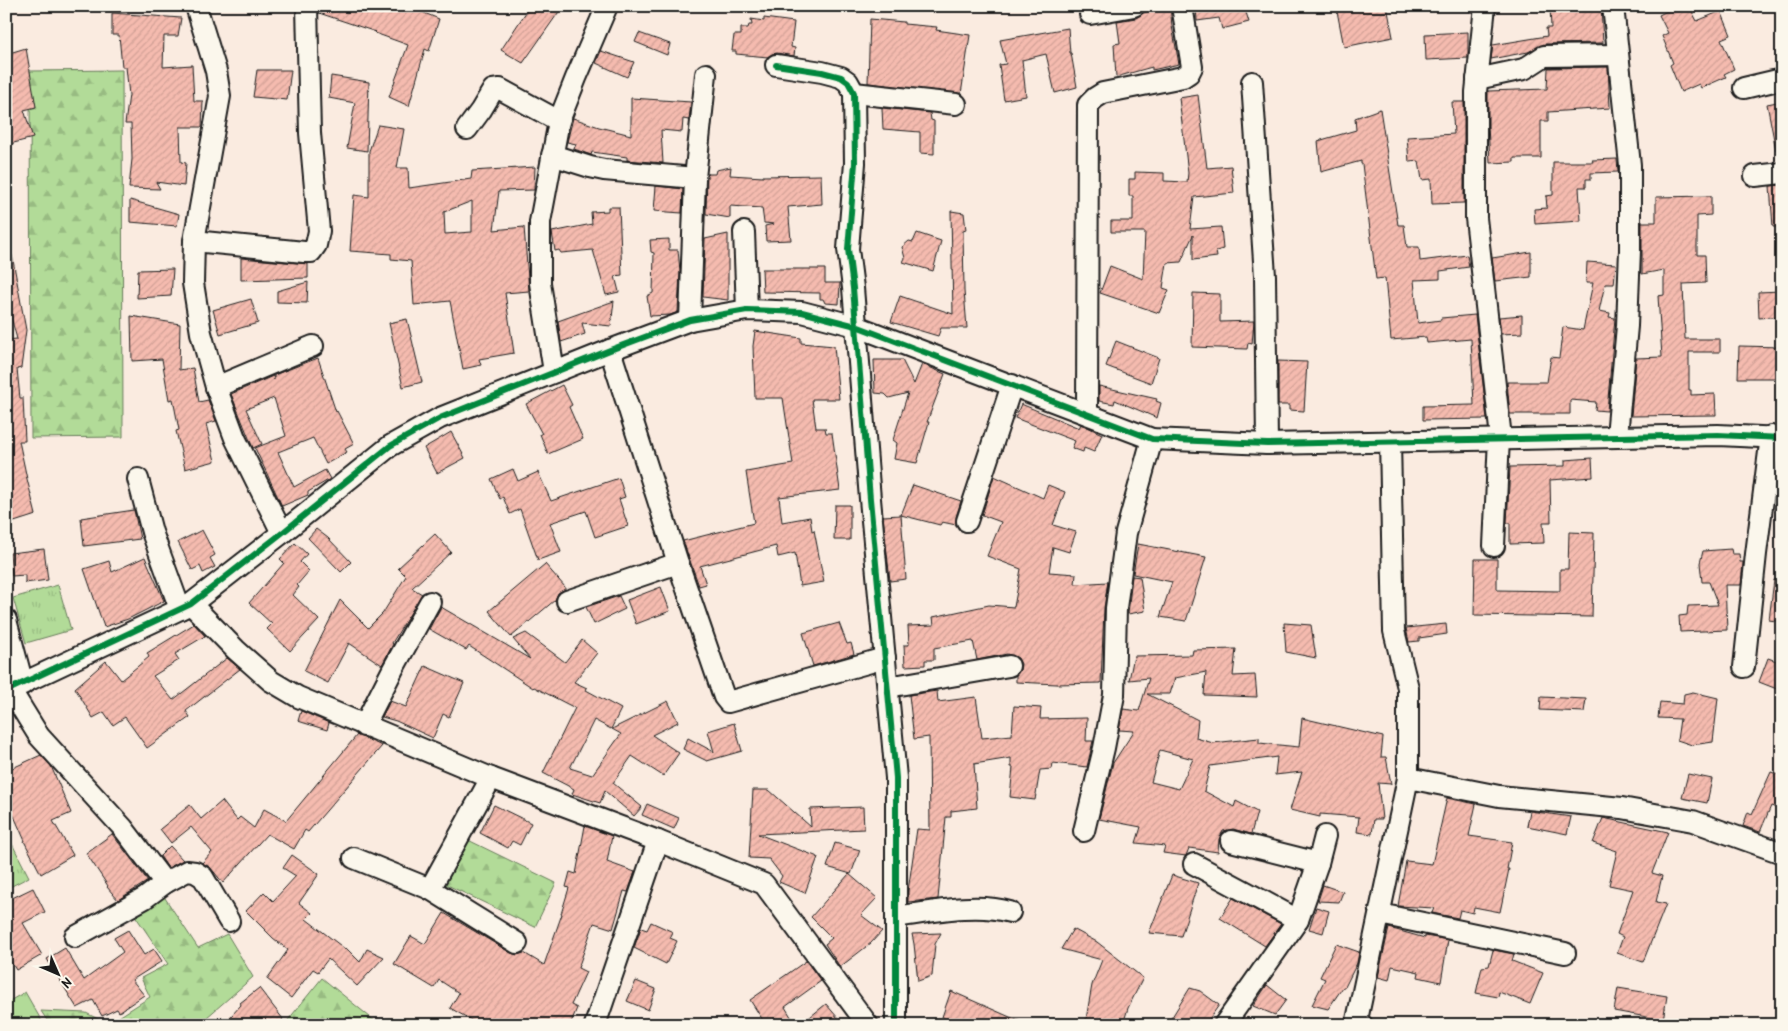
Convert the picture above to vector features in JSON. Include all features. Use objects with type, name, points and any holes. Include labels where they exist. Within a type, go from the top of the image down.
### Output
[{"type":"street","points":[[196,6],[216,71],[220,96],[194,241],[194,291],[201,333],[216,387],[235,438],[282,533]]},
{"type":"street","points":[[194,241],[304,252],[311,252],[316,245],[319,231],[310,133],[307,6]]},
{"type":"street","points":[[554,372],[540,283],[540,222],[559,121],[608,6]]},
{"type":"street","points":[[1090,14],[1134,6]]},
{"type":"street","points":[[1087,414],[1088,105],[1094,98],[1103,93],[1183,77],[1188,73],[1192,66],[1182,6]]},
{"type":"street","points":[[1485,6],[1477,79],[1476,218],[1500,438],[1494,546]]},
{"type":"street","points":[[1613,6],[1630,165],[1627,326],[1617,436]]},
{"type":"street","points":[[1477,79],[1524,69],[1544,56],[1618,55]]},
{"type":"street","points":[[776,65],[822,72],[840,77],[848,82],[854,93],[855,163],[848,249],[896,778],[896,1025]]},
{"type":"street","points":[[690,320],[695,178],[706,74]]},
{"type":"street","points":[[1744,88],[1782,79]]},
{"type":"street","points":[[1252,82],[1265,276],[1267,444]]},
{"type":"street","points":[[467,129],[493,90],[500,89],[559,121]]},
{"type":"street","points":[[854,93],[956,104]]},
{"type":"street","points":[[552,155],[604,170],[695,178]]},
{"type":"street","points":[[1755,176],[1782,173]]},
{"type":"street","points":[[744,232],[747,310]]},
{"type":"street","points":[[13,688],[185,607],[282,533],[390,446],[440,418],[690,320],[747,310],[802,312],[856,326],[1152,439],[1267,444],[1617,436],[1718,435],[1776,437],[1756,554],[1744,667]]},
{"type":"street","points":[[216,387],[313,346]]},
{"type":"street","points":[[610,350],[678,563],[724,696],[728,702],[885,658]]},
{"type":"street","points":[[967,521],[1012,385]]},
{"type":"street","points":[[1084,831],[1104,748],[1114,695],[1116,608],[1126,533],[1152,439]]},
{"type":"street","points":[[1362,1025],[1357,1020],[1408,778],[1408,688],[1394,630],[1390,441]]},
{"type":"street","points":[[138,479],[152,532],[185,607],[271,681],[298,697],[364,726],[764,884],[868,1025]]},
{"type":"street","points":[[567,600],[678,563]]},
{"type":"street","points":[[364,726],[393,668],[430,602]]},
{"type":"street","points":[[6,620],[13,688],[38,736],[123,828],[164,883]]},
{"type":"street","points":[[888,687],[1009,666]]},
{"type":"street","points":[[430,889],[492,778]]},
{"type":"street","points":[[1408,778],[1499,796],[1622,808],[1693,822],[1782,853]]},
{"type":"street","points":[[1224,1025],[1298,920],[1318,863],[1325,836]]},
{"type":"street","points":[[1231,840],[1318,863]]},
{"type":"street","points":[[594,1025],[658,841]]},
{"type":"street","points":[[354,858],[430,889],[517,943]]},
{"type":"street","points":[[1194,864],[1298,920]]},
{"type":"street","points":[[75,937],[145,898],[164,883],[187,871],[195,872],[203,877],[230,922]]},
{"type":"street","points":[[896,917],[952,909],[998,908],[1010,912]]},
{"type":"street","points":[[1380,914],[1565,952]]},
{"type":"green space","points":[[122,70],[123,437],[31,438],[30,71]]},
{"type":"green space","points":[[58,585],[71,630],[26,643],[13,598]]},
{"type":"green space","points":[[6,832],[29,877],[6,889]]},
{"type":"green space","points":[[462,837],[556,883],[535,927],[441,882]]},
{"type":"green space","points":[[163,895],[198,948],[227,934],[253,977],[198,1025],[50,1025],[41,1011],[86,1013],[108,1024],[150,997],[141,978],[168,964],[134,914]]},
{"type":"green space","points":[[322,978],[376,1022],[373,1025],[284,1025]]},
{"type":"green space","points":[[25,992],[44,1025],[6,1025],[6,1003]]},
{"type":"building","points":[[319,6],[407,6],[439,19],[429,51],[425,49],[409,106],[389,97],[408,45],[319,13]]},
{"type":"building","points":[[530,6],[563,6],[523,63],[501,50]]},
{"type":"building","points":[[1170,6],[1179,64],[1152,70],[1152,67],[1116,77],[1114,44],[1120,43],[1117,21],[1136,18],[1143,13]]},
{"type":"building","points":[[1196,6],[1244,6],[1249,22],[1222,29],[1219,18],[1197,21]]},
{"type":"building","points":[[1336,6],[1387,6],[1393,37],[1344,47]]},
{"type":"building","points":[[1550,6],[1601,6],[1603,43],[1544,44],[1528,52],[1491,59],[1493,45],[1547,36],[1546,28],[1551,28]]},
{"type":"building","points":[[1667,6],[1689,6],[1697,21],[1721,11],[1731,35],[1721,39],[1734,69],[1724,74],[1726,77],[1701,88],[1699,84],[1681,92],[1670,65],[1673,63],[1662,36],[1668,33],[1659,15],[1669,10]]},
{"type":"building","points":[[112,13],[181,18],[178,36],[164,36],[163,67],[192,65],[194,101],[203,101],[202,127],[180,127],[181,162],[186,163],[184,186],[156,182],[160,189],[129,188],[132,159],[131,124],[125,124],[129,95],[126,67],[122,67],[119,35],[112,35]]},
{"type":"building","points":[[764,18],[794,22],[791,47],[795,48],[794,56],[777,53],[768,57],[736,54],[736,51],[732,51],[734,35],[741,35],[741,28],[748,28],[749,25],[752,25],[751,19],[764,21]]},
{"type":"building","points":[[870,19],[937,27],[936,30],[970,35],[961,94],[868,83]]},
{"type":"building","points":[[1068,28],[1070,53],[1077,87],[1055,93],[1046,54],[1022,60],[1026,96],[1004,100],[999,65],[1006,64],[1000,40]]},
{"type":"building","points":[[1468,32],[1468,58],[1426,60],[1425,34]]},
{"type":"building","points":[[639,33],[670,44],[667,55],[635,42]]},
{"type":"building","points":[[26,48],[36,107],[24,110],[33,138],[6,145],[6,54]]},
{"type":"building","points":[[601,51],[634,62],[627,77],[596,63]]},
{"type":"building","points":[[1608,67],[1610,108],[1548,112],[1548,121],[1541,121],[1541,158],[1514,158],[1514,162],[1490,163],[1488,91],[1547,89],[1548,68]]},
{"type":"building","points":[[257,70],[291,70],[287,100],[253,97]]},
{"type":"building","points":[[331,76],[369,82],[367,151],[347,148],[355,103],[329,98]]},
{"type":"building","points":[[1198,95],[1207,168],[1231,166],[1234,193],[1194,197],[1190,229],[1221,227],[1223,249],[1216,251],[1217,257],[1193,260],[1193,235],[1181,262],[1167,263],[1163,288],[1169,290],[1159,313],[1100,293],[1110,266],[1143,279],[1145,232],[1111,232],[1111,221],[1133,221],[1133,196],[1129,196],[1129,179],[1135,179],[1135,172],[1164,173],[1164,181],[1187,182],[1188,173],[1179,98]]},
{"type":"building","points":[[631,98],[691,102],[689,120],[683,119],[682,132],[661,130],[663,163],[627,160],[627,157],[592,152],[591,155],[574,149],[576,144],[567,142],[573,118],[631,135]]},
{"type":"building","points":[[1782,101],[1782,149],[1776,150],[1767,104]]},
{"type":"building","points":[[1452,102],[1464,102],[1464,203],[1432,204],[1431,179],[1422,180],[1419,161],[1409,162],[1407,137],[1454,134]]},
{"type":"building","points":[[882,108],[930,113],[931,120],[934,121],[934,154],[920,153],[920,132],[883,129]]},
{"type":"building","points":[[1380,109],[1398,225],[1404,225],[1407,247],[1419,247],[1420,261],[1467,255],[1469,267],[1440,271],[1440,279],[1414,280],[1418,323],[1441,320],[1441,318],[1475,315],[1487,419],[1423,420],[1423,406],[1474,405],[1471,339],[1427,343],[1426,337],[1391,340],[1385,278],[1376,279],[1361,161],[1321,172],[1318,141],[1356,130],[1355,118]]},
{"type":"building","points":[[378,125],[404,129],[397,168],[408,168],[409,188],[471,179],[472,171],[535,167],[534,190],[499,191],[494,230],[524,227],[529,291],[505,293],[514,353],[479,359],[481,365],[463,369],[450,301],[414,305],[411,261],[391,259],[391,254],[350,251],[354,195],[369,197],[369,151]],"holes":[[[472,201],[472,232],[445,234],[444,212]]]},
{"type":"building","points":[[1617,159],[1618,172],[1591,173],[1591,179],[1586,179],[1586,187],[1579,187],[1581,221],[1535,224],[1534,209],[1547,208],[1546,196],[1553,195],[1553,162],[1593,162],[1592,160]]},
{"type":"building","points":[[731,167],[730,175],[763,177],[821,175],[822,204],[788,207],[791,240],[766,241],[765,226],[774,224],[764,223],[762,208],[730,206],[730,218],[706,214],[707,174],[715,174],[716,170]]},
{"type":"building","points":[[1782,185],[1782,227],[1773,227],[1770,186]]},
{"type":"building","points":[[656,186],[683,189],[682,213],[654,211]]},
{"type":"building","points":[[1711,196],[1711,215],[1697,216],[1697,255],[1705,255],[1706,283],[1683,284],[1685,339],[1720,339],[1720,352],[1689,352],[1689,390],[1691,390],[1691,395],[1715,394],[1716,415],[1631,416],[1636,358],[1662,357],[1658,296],[1664,295],[1664,270],[1642,274],[1642,222],[1656,222],[1656,197]]},
{"type":"building","points":[[130,200],[179,214],[177,226],[130,222]]},
{"type":"building","points":[[608,207],[619,207],[622,275],[615,276],[619,292],[606,295],[593,250],[561,253],[559,250],[555,251],[552,232],[592,224],[591,212],[608,211]]},
{"type":"building","points":[[951,211],[964,213],[966,230],[963,231],[964,291],[967,328],[941,328],[938,336],[891,322],[900,296],[953,314]]},
{"type":"building","points":[[917,233],[941,241],[933,271],[903,262],[905,258],[902,247],[909,241],[913,242]]},
{"type":"building","points":[[728,234],[728,300],[703,297],[705,239]]},
{"type":"building","points":[[669,239],[669,250],[678,250],[680,271],[678,312],[670,315],[650,316],[647,296],[653,293],[654,253],[651,252],[650,240]]},
{"type":"building","points":[[1531,252],[1531,277],[1495,281],[1492,258]]},
{"type":"building","points":[[12,255],[26,330],[21,368],[17,369],[20,398],[23,398],[25,441],[19,441],[36,515],[11,523],[6,510],[6,340],[17,339],[6,299],[6,256]]},
{"type":"building","points":[[241,258],[308,264],[308,278],[241,280]]},
{"type":"building","points":[[1587,262],[1616,264],[1614,284],[1605,284],[1599,311],[1610,313],[1609,317],[1615,318],[1607,411],[1595,410],[1596,402],[1570,400],[1570,414],[1510,414],[1507,382],[1547,382],[1551,357],[1559,358],[1563,327],[1583,330],[1593,283],[1586,283]]},
{"type":"building","points":[[173,269],[171,296],[137,298],[138,270]]},
{"type":"building","points":[[762,269],[825,269],[825,283],[840,283],[839,304],[825,303],[823,299],[820,299],[820,293],[763,292]]},
{"type":"building","points":[[308,282],[307,303],[277,302],[277,291]]},
{"type":"building","points":[[1782,291],[1782,316],[1759,318],[1758,292]]},
{"type":"building","points":[[1193,293],[1220,294],[1220,322],[1254,321],[1252,344],[1248,343],[1247,349],[1192,347]]},
{"type":"building","points":[[251,299],[258,323],[220,334],[213,310]]},
{"type":"building","points":[[614,301],[611,326],[582,323],[585,334],[561,342],[558,321]]},
{"type":"building","points":[[1522,315],[1522,333],[1501,334],[1499,317]]},
{"type":"building","points":[[131,316],[180,324],[179,370],[193,368],[199,402],[208,400],[216,421],[206,424],[215,461],[185,469],[176,431],[179,430],[173,399],[169,400],[162,359],[132,361]]},
{"type":"building","points":[[407,319],[422,382],[403,387],[389,323]]},
{"type":"building","points":[[755,331],[801,338],[801,343],[834,346],[839,399],[812,399],[816,428],[825,428],[826,433],[832,433],[840,490],[779,497],[782,522],[810,517],[824,582],[800,586],[795,553],[778,557],[776,546],[700,566],[706,584],[699,586],[683,541],[754,523],[746,472],[793,464],[783,398],[755,398],[753,346]]},
{"type":"building","points":[[1116,341],[1159,358],[1151,383],[1106,366]]},
{"type":"building","points":[[1739,346],[1782,347],[1782,378],[1738,378]]},
{"type":"building","points":[[318,358],[336,412],[354,444],[345,449],[347,452],[326,464],[313,438],[278,452],[294,487],[325,470],[330,479],[308,492],[308,495],[282,506],[255,448],[286,436],[274,398],[246,409],[262,444],[253,448],[231,394],[273,376],[274,380],[274,375]]},
{"type":"building","points":[[874,360],[902,360],[914,384],[922,364],[945,374],[927,422],[929,422],[917,463],[894,459],[897,443],[893,440],[908,393],[889,398],[885,394],[875,393]]},
{"type":"building","points":[[1278,361],[1307,362],[1304,411],[1289,410],[1289,405],[1278,405]]},
{"type":"building","points":[[562,385],[572,405],[569,407],[583,439],[548,454],[540,434],[542,434],[526,404]]},
{"type":"building","points":[[1099,386],[1157,399],[1156,401],[1161,403],[1157,418],[1115,400],[1114,404],[1099,401]]},
{"type":"building","points":[[1021,404],[1079,428],[1081,424],[1102,434],[1094,452],[1084,448],[1083,452],[1072,448],[1075,441],[1015,418]]},
{"type":"building","points":[[451,432],[465,458],[437,473],[424,448]]},
{"type":"building","points":[[1592,458],[1593,477],[1550,480],[1551,522],[1543,522],[1544,543],[1510,544],[1510,523],[1507,523],[1510,467],[1565,466],[1565,460]]},
{"type":"building","points":[[513,469],[518,481],[538,472],[551,501],[619,478],[625,497],[619,499],[628,526],[595,537],[586,511],[550,523],[561,552],[538,560],[520,509],[510,514],[503,497],[500,499],[491,479]]},
{"type":"building","points":[[994,476],[1043,498],[1048,485],[1065,492],[1053,525],[1076,532],[1069,552],[1053,547],[1049,572],[1076,574],[1075,584],[1108,582],[1104,608],[1101,683],[1057,684],[1016,682],[1016,675],[1020,670],[1021,664],[1018,658],[1007,654],[977,660],[973,641],[934,648],[934,660],[925,660],[925,665],[905,666],[904,645],[909,645],[908,626],[934,625],[933,617],[989,605],[1014,607],[1021,569],[987,556],[1001,522],[982,515]]},
{"type":"building","points":[[913,485],[961,501],[956,517],[956,525],[942,522],[940,525],[901,515]]},
{"type":"building","points":[[835,505],[850,505],[850,540],[834,540]]},
{"type":"building","points":[[134,510],[140,539],[84,546],[81,518]]},
{"type":"building","points":[[901,515],[906,579],[890,581],[883,516]]},
{"type":"building","points":[[316,529],[328,538],[351,562],[341,572],[308,538]]},
{"type":"building","points":[[202,530],[215,555],[210,558],[215,567],[203,573],[200,566],[192,570],[178,542]]},
{"type":"building","points":[[1569,532],[1594,533],[1592,617],[1474,615],[1475,559],[1497,559],[1497,590],[1560,591],[1560,569],[1568,569]]},
{"type":"building","points":[[435,534],[451,552],[412,588],[422,594],[392,643],[382,665],[349,643],[328,683],[304,671],[340,600],[368,628],[383,613],[406,576],[398,568]]},
{"type":"building","points":[[295,543],[307,554],[300,562],[309,571],[297,585],[299,587],[293,595],[319,620],[290,651],[267,629],[272,624],[249,603],[284,563],[280,559]]},
{"type":"building","points":[[1138,544],[1206,557],[1186,621],[1160,617],[1172,582],[1133,574]]},
{"type":"building","points":[[44,549],[48,580],[25,583],[25,575],[12,576],[10,553]]},
{"type":"building","points":[[1731,549],[1732,554],[1739,554],[1740,562],[1743,562],[1741,585],[1725,585],[1727,630],[1680,632],[1679,616],[1687,615],[1688,606],[1718,605],[1709,582],[1702,582],[1700,563],[1703,551]]},
{"type":"building","points":[[145,557],[164,601],[128,619],[104,627],[84,569],[109,561],[112,572]]},
{"type":"building","points":[[545,564],[565,589],[558,593],[555,600],[511,637],[489,611]]},
{"type":"building","points":[[1132,576],[1140,577],[1145,611],[1128,614]]},
{"type":"building","points":[[1774,580],[1782,580],[1782,622],[1769,620]]},
{"type":"building","points":[[661,587],[670,611],[636,624],[627,600]]},
{"type":"building","points":[[619,596],[625,609],[594,624],[586,607]]},
{"type":"building","points":[[441,607],[530,659],[513,639],[526,633],[565,662],[582,640],[597,653],[574,682],[621,709],[611,729],[594,720],[570,768],[592,775],[621,734],[612,729],[668,701],[678,722],[652,735],[679,753],[663,776],[632,756],[613,783],[642,807],[634,816],[605,791],[600,803],[572,794],[574,789],[543,773],[575,708],[533,688],[469,646],[466,650],[429,629]]},
{"type":"building","points":[[839,623],[847,644],[851,643],[854,654],[813,666],[803,633]]},
{"type":"building","points":[[1284,623],[1311,625],[1316,658],[1286,652]]},
{"type":"building","points":[[194,624],[205,636],[175,654],[179,660],[153,676],[173,700],[227,658],[240,669],[186,711],[190,717],[147,748],[125,717],[113,725],[104,712],[93,718],[75,688],[106,661],[121,680],[149,657],[147,653]]},
{"type":"building","points":[[1446,624],[1447,634],[1419,638],[1419,641],[1409,642],[1406,628]]},
{"type":"building","points":[[1236,649],[1233,676],[1255,675],[1257,697],[1204,695],[1206,672],[1175,678],[1170,694],[1147,694],[1198,720],[1196,738],[1213,743],[1259,738],[1259,743],[1299,747],[1302,718],[1383,737],[1381,757],[1386,757],[1391,784],[1378,783],[1382,819],[1374,819],[1372,834],[1357,832],[1359,817],[1320,814],[1320,817],[1290,810],[1302,772],[1275,775],[1277,757],[1210,766],[1204,791],[1234,807],[1236,801],[1257,812],[1251,834],[1233,829],[1223,831],[1219,839],[1218,852],[1189,848],[1186,856],[1163,853],[1165,846],[1136,843],[1141,827],[1099,819],[1113,763],[1134,731],[1119,730],[1123,709],[1139,711],[1149,678],[1129,680],[1134,656],[1192,655],[1193,650]],"holes":[[[1160,750],[1193,759],[1179,789],[1151,782]]]},
{"type":"building","points":[[1768,658],[1782,663],[1782,691],[1759,682]]},
{"type":"building","points":[[425,666],[464,683],[449,717],[443,714],[433,738],[396,721],[382,717],[390,701],[406,707]]},
{"type":"building","points":[[937,691],[938,702],[976,697],[982,738],[1012,735],[1014,706],[1041,708],[1040,719],[1087,718],[1086,741],[1093,741],[1087,767],[1053,763],[1052,769],[1040,770],[1035,800],[1010,797],[1013,767],[1011,767],[1011,758],[974,764],[977,808],[951,811],[951,817],[946,817],[938,899],[908,902],[917,829],[930,830],[929,737],[914,739],[909,695]]},
{"type":"building","points":[[1693,692],[1718,698],[1713,742],[1692,745],[1677,740],[1680,719],[1658,718],[1660,702],[1683,704],[1684,694]]},
{"type":"building","points":[[1541,697],[1586,699],[1584,712],[1540,710]]},
{"type":"building","points":[[301,711],[329,723],[327,730],[298,721]]},
{"type":"building","points":[[734,723],[742,751],[707,761],[683,749],[688,738],[714,752],[708,731]]},
{"type":"building","points":[[357,735],[382,746],[308,832],[305,830],[294,849],[267,834],[223,883],[210,867],[202,863],[212,852],[191,827],[171,843],[160,829],[190,805],[201,819],[222,801],[237,820],[240,817],[254,828],[264,809],[286,821]]},
{"type":"building","points":[[41,755],[51,766],[71,813],[53,821],[73,855],[41,874],[24,841],[6,798],[6,771]]},
{"type":"building","points":[[1771,772],[1782,776],[1782,810],[1771,806],[1760,832],[1743,826],[1748,812],[1752,814]]},
{"type":"building","points":[[1688,774],[1712,779],[1707,803],[1682,798]]},
{"type":"building","points":[[753,790],[769,790],[811,827],[810,809],[863,807],[864,829],[758,834],[818,857],[805,893],[779,882],[782,876],[769,859],[749,858]]},
{"type":"building","points":[[1447,798],[1476,804],[1469,836],[1512,842],[1507,869],[1509,869],[1500,912],[1474,907],[1473,913],[1460,910],[1458,918],[1432,913],[1434,908],[1398,906],[1406,861],[1432,864]]},
{"type":"building","points":[[647,804],[679,818],[674,829],[642,815]]},
{"type":"building","points":[[494,805],[531,823],[520,845],[512,841],[508,848],[480,833]]},
{"type":"building","points":[[1530,811],[1571,817],[1567,834],[1527,826]]},
{"type":"building","points":[[1603,818],[1668,832],[1652,873],[1662,876],[1656,902],[1666,904],[1643,962],[1617,953],[1623,937],[1617,934],[1633,890],[1609,885],[1617,851],[1593,843]]},
{"type":"building","points":[[585,826],[612,836],[607,862],[635,872],[628,892],[624,891],[613,929],[594,923],[578,968],[586,972],[571,1005],[577,1008],[570,1025],[480,1025],[450,1008],[459,993],[439,980],[434,988],[394,964],[411,936],[425,944],[444,913],[511,953],[517,955],[524,953],[544,965],[562,914],[569,888],[566,887],[570,872],[576,874]]},
{"type":"building","points":[[112,834],[148,881],[118,900],[107,887],[86,853]]},
{"type":"building","points":[[835,843],[860,850],[851,874],[827,867]]},
{"type":"building","points":[[170,846],[183,860],[168,868],[160,856]]},
{"type":"building","points":[[292,855],[319,874],[299,903],[312,913],[306,919],[346,948],[360,962],[367,949],[384,957],[357,986],[328,959],[318,972],[313,969],[291,998],[267,979],[288,950],[246,911],[264,892],[273,901],[296,876],[283,868]]},
{"type":"building","points":[[849,874],[877,898],[861,915],[882,931],[871,943],[840,967],[825,944],[832,938],[811,917]]},
{"type":"building","points":[[1172,875],[1198,883],[1181,936],[1149,933]]},
{"type":"building","points":[[1323,885],[1343,892],[1339,902],[1318,901]]},
{"type":"building","points":[[33,888],[45,912],[23,923],[42,955],[16,970],[6,954],[6,901]]},
{"type":"building","points":[[1233,898],[1281,924],[1265,946],[1220,918]]},
{"type":"building","points":[[1316,907],[1329,911],[1323,933],[1309,929]]},
{"type":"building","points":[[651,922],[673,932],[670,938],[677,941],[666,964],[634,948],[641,928],[647,930]]},
{"type":"building","points":[[1389,928],[1425,938],[1425,936],[1448,940],[1441,982],[1418,977],[1419,972],[1392,966],[1389,980],[1378,977]]},
{"type":"building","points":[[1073,929],[1097,942],[1143,978],[1128,1008],[1124,1021],[1114,1020],[1113,1025],[1085,1025],[1092,985],[1102,960],[1061,949]]},
{"type":"building","points":[[128,930],[144,955],[154,949],[162,961],[132,980],[144,995],[119,1012],[117,1009],[102,1016],[93,1000],[77,1008],[47,959],[65,948],[84,980],[123,952],[114,938]]},
{"type":"building","points":[[941,933],[935,944],[932,976],[918,981],[912,934]]},
{"type":"building","points":[[1336,944],[1359,952],[1357,963],[1345,987],[1343,987],[1328,1009],[1312,1005],[1325,979],[1320,977]]},
{"type":"building","points":[[1493,950],[1514,954],[1512,961],[1543,973],[1530,1004],[1499,992],[1498,997],[1476,993],[1482,967],[1489,966]]},
{"type":"building","points":[[806,961],[821,981],[785,1007],[796,1025],[766,1025],[750,1000]]},
{"type":"building","points":[[636,981],[656,989],[648,1010],[627,1001]]},
{"type":"building","points":[[1267,985],[1286,1000],[1275,1015],[1253,1006]]},
{"type":"building","points":[[259,988],[283,1019],[277,1025],[223,1025],[241,1005],[240,1003]]},
{"type":"building","points":[[1190,988],[1200,991],[1219,1005],[1205,1025],[1167,1025]]},
{"type":"building","points":[[1618,988],[1667,996],[1663,1020],[1614,1011]]},
{"type":"building","points":[[951,991],[1028,1025],[960,1025],[942,1017]]},
{"type":"building","points":[[826,1004],[844,1025],[800,1025]]},
{"type":"cycle path","points":[[776,65],[841,77],[848,82],[854,93],[855,163],[848,249],[896,778],[896,1025]]},
{"type":"cycle path","points":[[6,691],[191,604],[390,446],[440,418],[690,320],[747,310],[802,312],[856,326],[1152,439],[1267,444],[1718,435],[1782,438]]}]
